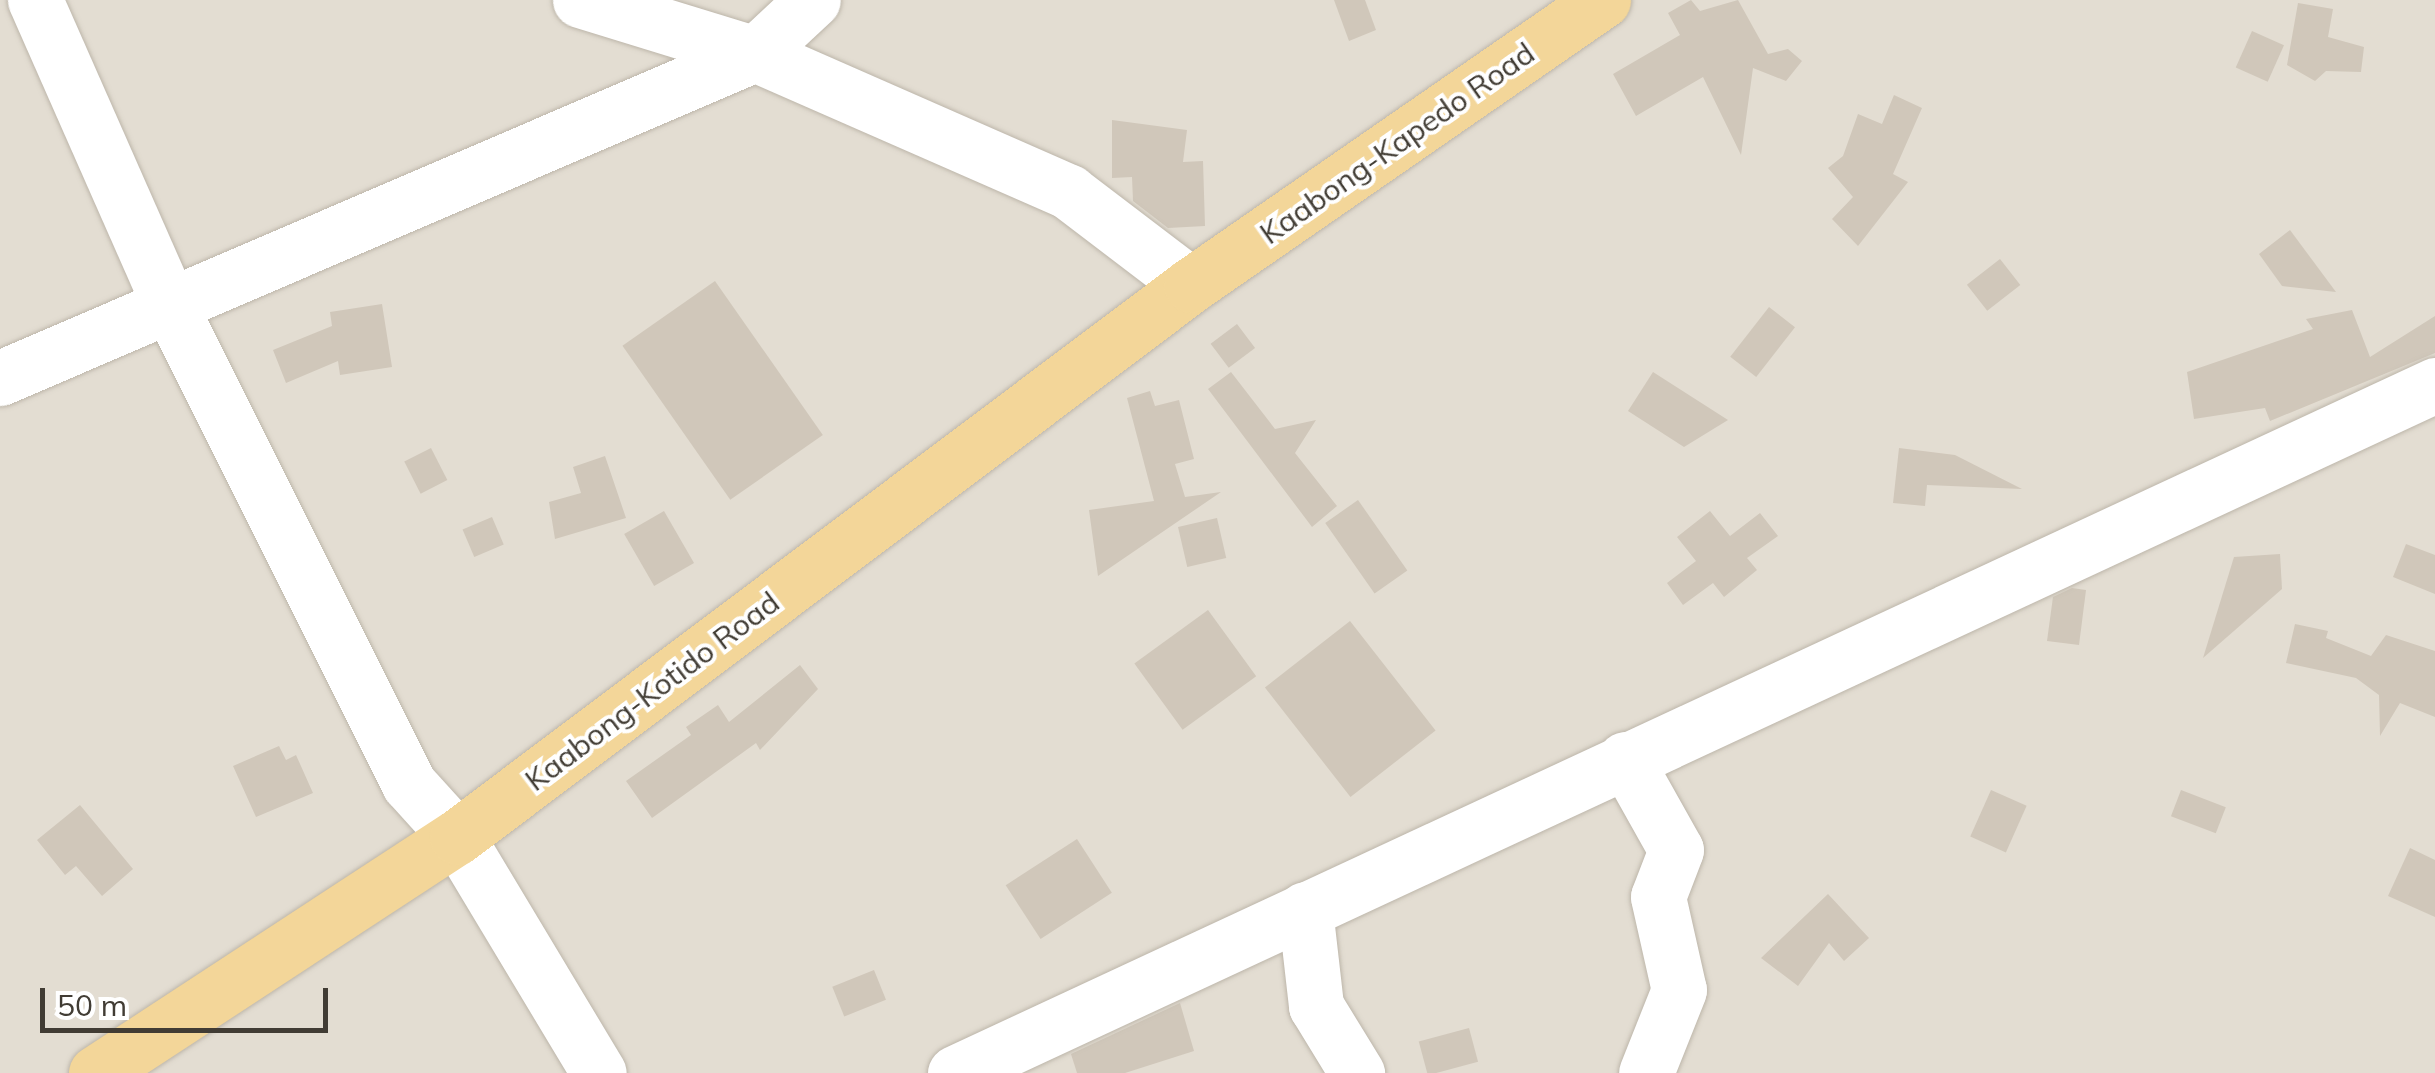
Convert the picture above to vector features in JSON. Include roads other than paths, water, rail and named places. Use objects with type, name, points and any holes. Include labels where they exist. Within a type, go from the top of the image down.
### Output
[{"type":"main road","name":"Kaabong-Kapedo Road","points":[[1191,286],[1603,0]]},
{"type":"main road","name":"Kaabong-Kotido Road","points":[[96,1073],[457,837],[1191,286]]},
{"type":"street","points":[[35,0],[170,306],[409,784],[457,837],[599,1073]]},
{"type":"street","points":[[580,0],[755,54],[1068,192],[1191,286]]},
{"type":"street","points":[[0,378],[755,54],[813,0]]},
{"type":"street","points":[[955,1073],[2435,385]]},
{"type":"street","points":[[1625,759],[1676,850],[1658,897],[1680,990],[1646,1073]]},
{"type":"street","points":[[1305,909],[1316,1006],[1357,1073]]}]
